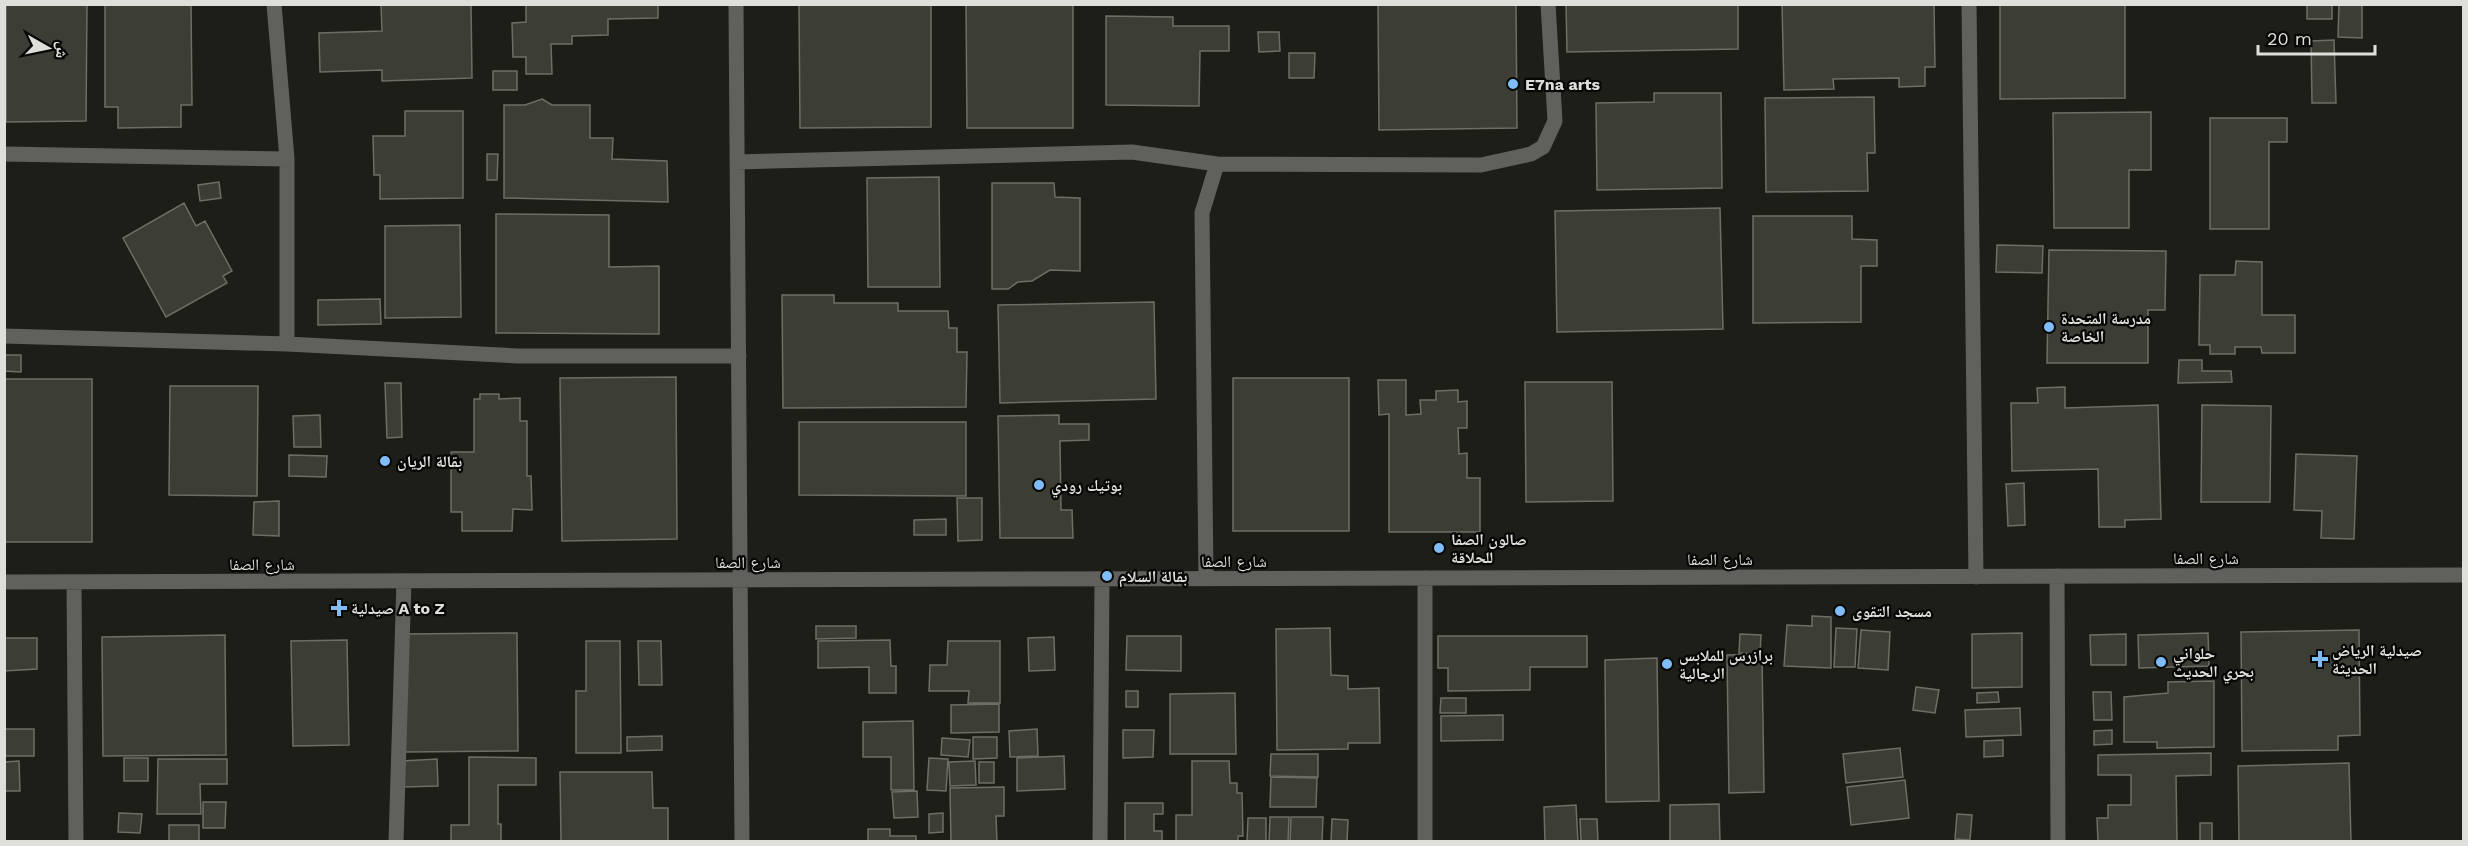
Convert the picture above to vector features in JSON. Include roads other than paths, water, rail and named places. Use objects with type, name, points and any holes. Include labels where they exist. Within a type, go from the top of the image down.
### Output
[{"type":"street","points":[[274,4],[287,159],[287,344]]},
{"type":"street","points":[[736,4],[742,842]]},
{"type":"street","points":[[737,162],[1132,152],[1217,164],[1481,165],[1531,154],[1543,147],[1555,121],[1548,4]]},
{"type":"street","points":[[1969,4],[1976,577]]},
{"type":"street","points":[[4,154],[287,159]]},
{"type":"street","points":[[1206,579],[1202,213],[1217,164]]},
{"type":"street","points":[[4,336],[287,344],[518,356],[739,356]]},
{"type":"street","name":"شارع الصفا","points":[[4,582],[2463,575]]},
{"type":"street","points":[[2057,576],[2058,842]]},
{"type":"street","points":[[1425,578],[1425,842]]},
{"type":"street","points":[[1100,842],[1102,579]]},
{"type":"street","points":[[396,842],[404,581]]},
{"type":"street","points":[[74,582],[76,842]]},
{"type":"place","name":"E7na arts","points":[[1513,84]]},
{"type":"place","name":"مدرسة المتحدة الخاصة","points":[[2049,327]]},
{"type":"place","name":"بقالة الريان","points":[[385,461]]},
{"type":"place","name":"بوتيك رودي","points":[[1039,485]]},
{"type":"place","name":"صالون الصفا للحلاقة","points":[[1439,548]]},
{"type":"place","name":"بقالة السلام","points":[[1107,576]]},
{"type":"place","name":"صيدلية A to Z","points":[[339,608]]},
{"type":"place","name":"مسجد التقوى","points":[[1840,611]]},
{"type":"place","name":"صيدلية الرياض الحديثة","points":[[2320,659]]},
{"type":"place","name":"حلواني بحري الحديث","points":[[2161,662]]},
{"type":"place","name":"برازرس للملابس الرجالية","points":[[1667,664]]}]
